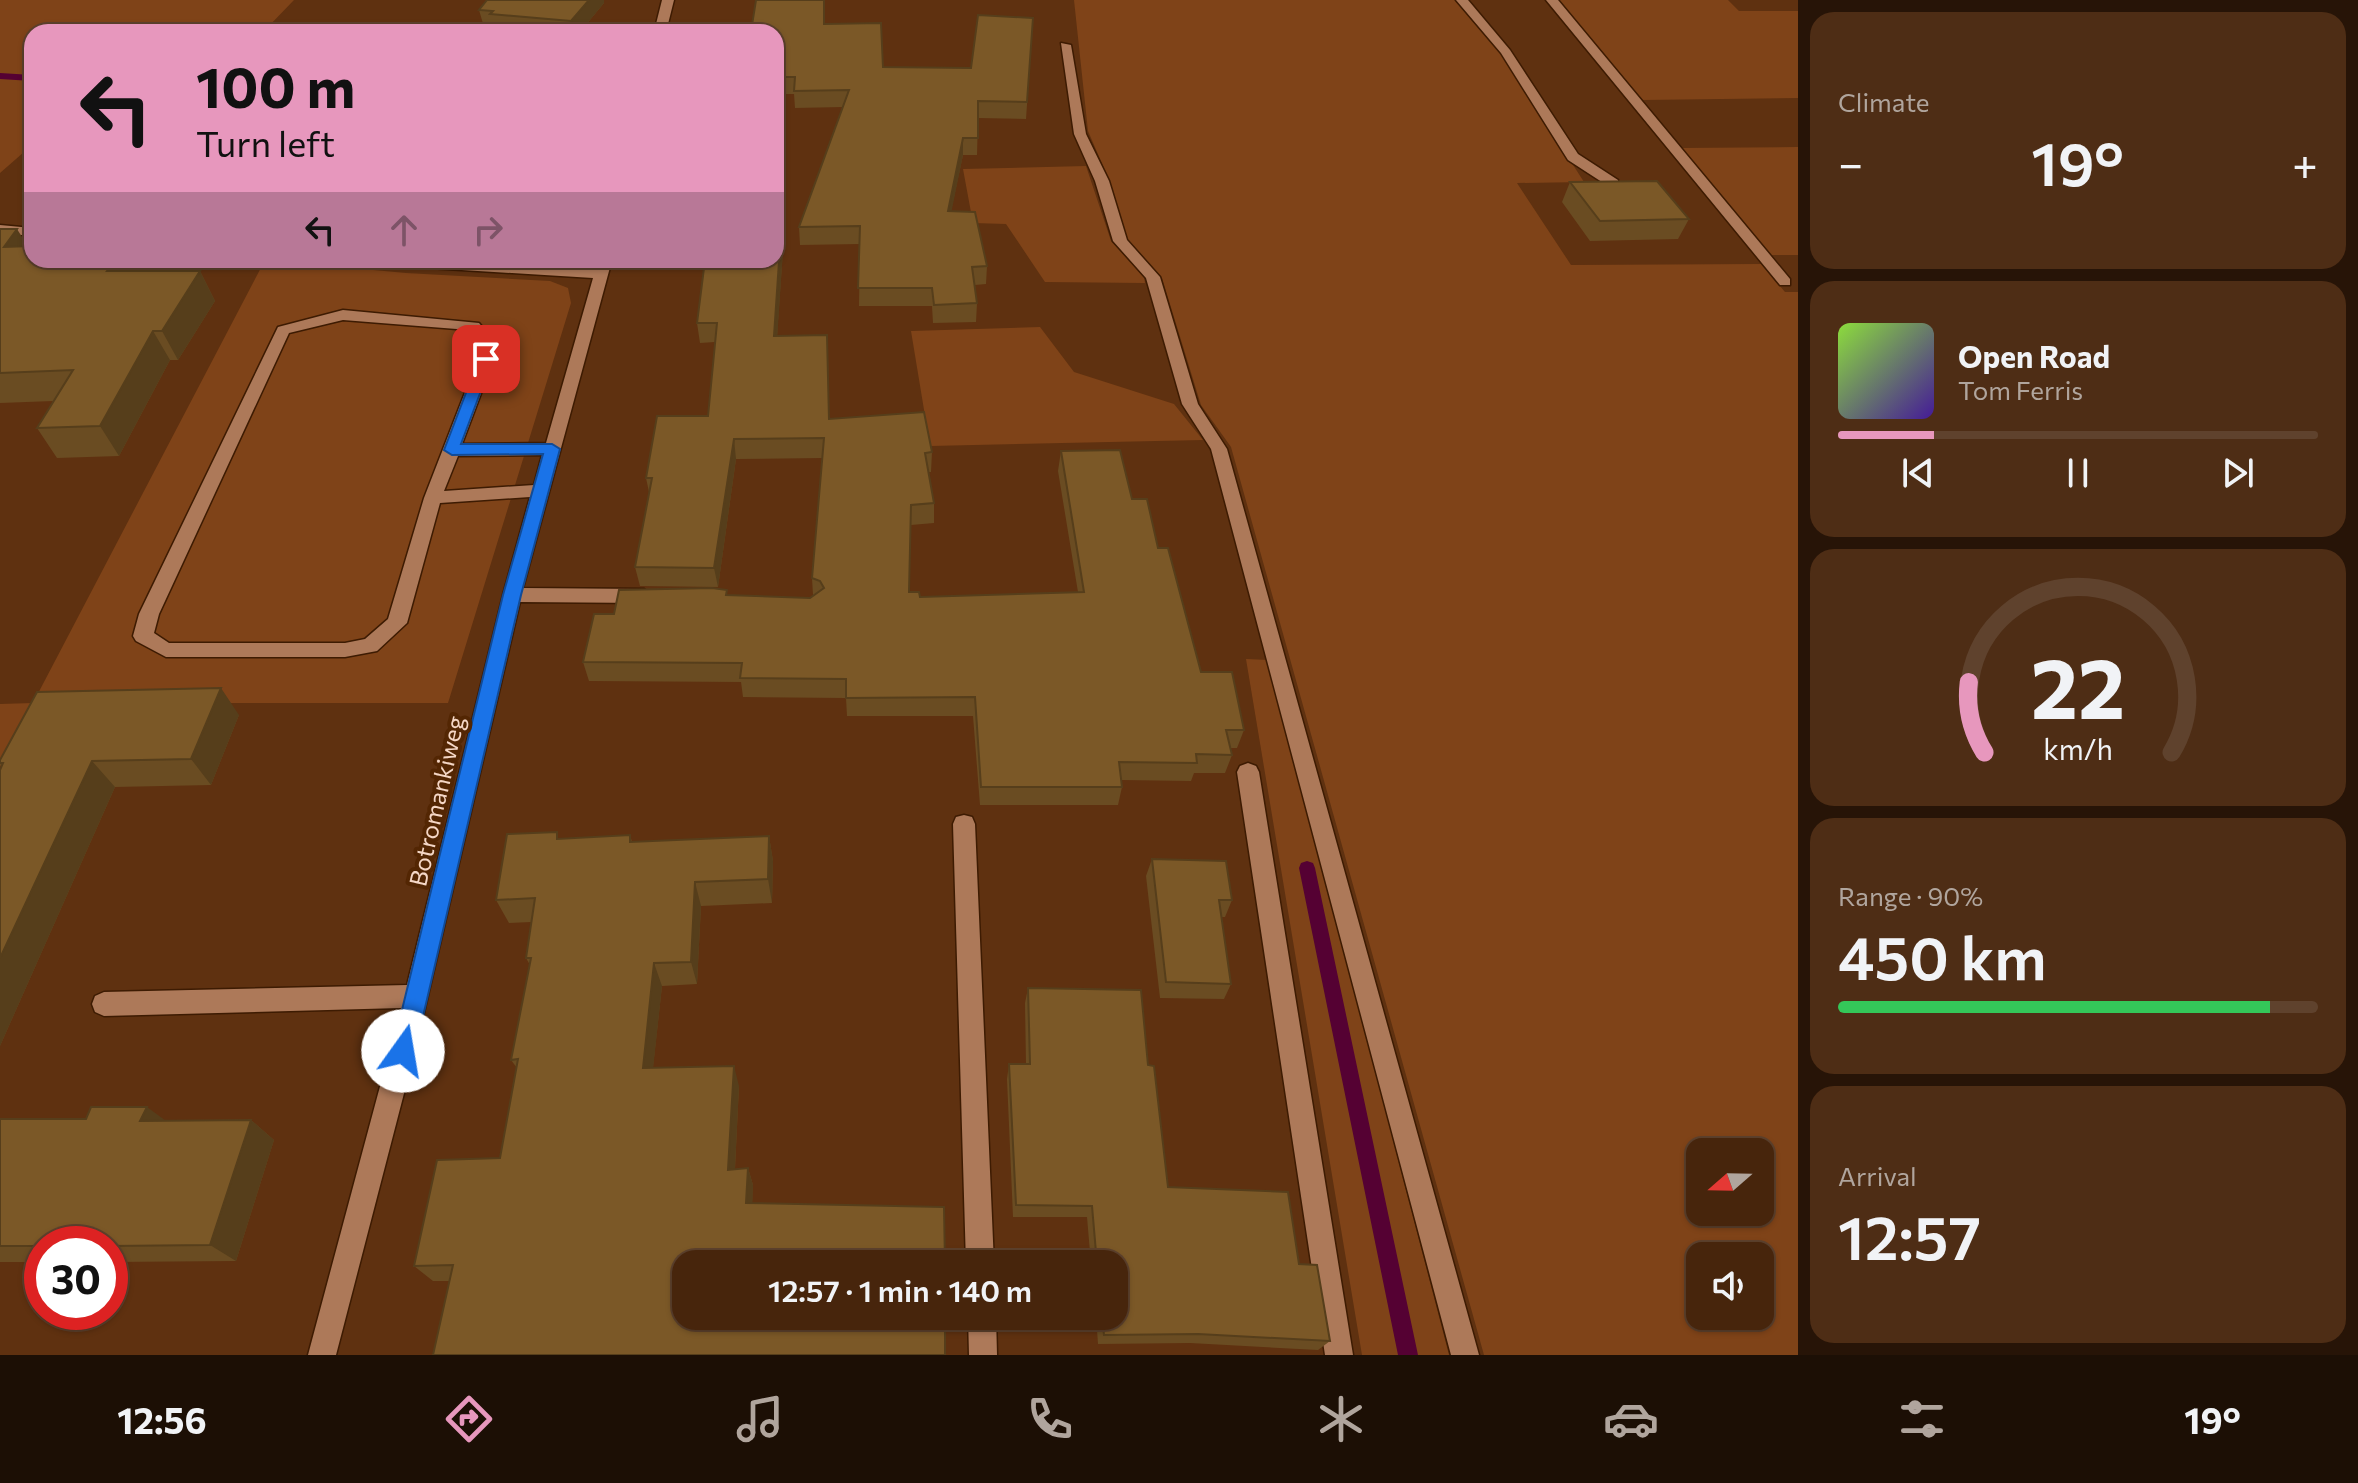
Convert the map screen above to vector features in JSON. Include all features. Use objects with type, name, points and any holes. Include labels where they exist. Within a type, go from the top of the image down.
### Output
[{"type":"street","points":[[662,24],[668,0]]},
{"type":"street","points":[[1462,0],[1506,52],[1573,157],[1613,183]]},
{"type":"street","points":[[1552,0],[1785,282]]},
{"type":"street","points":[[1065,45],[1080,134],[1102,181],[1120,241],[1153,277],[1190,404],[1219,449],[1465,1355]]},
{"type":"street","points":[[0,229],[24,231]]},
{"type":"street","name":"Botromankiweg","points":[[322,1355],[416,996],[512,595],[603,268]]},
{"type":"street","points":[[343,315],[474,326],[487,342],[486,359],[433,498],[397,623],[370,646],[345,650],[166,650],[143,636],[149,614],[283,330],[343,315]]},
{"type":"street","points":[[452,450],[552,449]]},
{"type":"street","points":[[433,498],[541,490]]},
{"type":"street","points":[[512,595],[671,597]]},
{"type":"street","points":[[1248,772],[1339,1355]]},
{"type":"street","points":[[964,824],[979,1250]]},
{"type":"street","points":[[104,1004],[416,996]]},
{"type":"street","points":[[982,1330],[983,1355]]},
{"type":"shaded area","points":[[0,0],[294,0],[271,24],[24,24],[24,152],[0,173]]},
{"type":"shaded area","points":[[1074,0],[1456,0],[1473,16],[1499,50],[1584,182],[1517,183],[1571,265],[1761,264],[1785,292],[1798,292],[1798,1355],[1484,1355],[1231,447],[1201,405],[1162,278],[1128,240],[1110,182],[1088,131]]},
{"type":"shaded area","points":[[1557,0],[1728,0],[1739,11],[1798,11],[1798,98],[1643,100]]},
{"type":"shaded area","points":[[1798,147],[1798,255],[1771,255],[1681,148]]},
{"type":"shaded area","points":[[1086,166],[1111,241],[1144,277],[1145,283],[1045,282],[1006,224],[973,223],[963,169]]},
{"type":"shaded area","points":[[261,268],[352,268],[550,281],[568,288],[571,303],[448,703],[34,703],[0,767],[0,704],[33,703]]},
{"type":"shaded area","points":[[1040,327],[1074,372],[1174,404],[1203,440],[930,446],[911,331]]},
{"type":"shaded area","points":[[1246,659],[1268,660],[1449,1355],[1362,1355]]},
{"type":"building","points":[[487,0],[589,0],[571,21],[490,14],[493,11],[479,10]]},
{"type":"building","points":[[756,0],[824,0],[824,24],[881,23],[883,67],[971,68],[978,15],[1033,18],[1027,102],[978,101],[978,138],[963,138],[948,211],[975,212],[987,266],[972,267],[977,303],[934,305],[932,288],[858,288],[860,226],[799,227],[849,90],[794,91],[795,77],[784,77],[784,24],[752,24]]},
{"type":"building","points":[[1657,181],[1689,219],[1600,221],[1570,182]]},
{"type":"building","points":[[0,229],[17,229],[4,247],[24,246],[24,268],[200,271],[162,331],[153,331],[100,426],[37,428],[73,370],[0,373]]},
{"type":"building","points":[[704,268],[779,268],[774,336],[827,335],[829,419],[924,412],[932,452],[925,453],[934,503],[911,505],[909,592],[919,592],[920,597],[1084,592],[1061,451],[1120,450],[1132,499],[1147,499],[1158,548],[1168,548],[1201,672],[1232,672],[1244,730],[1226,730],[1232,755],[1196,754],[1197,763],[1119,762],[1122,787],[981,787],[975,697],[846,698],[846,679],[740,678],[742,663],[583,662],[594,614],[614,614],[619,590],[712,588],[727,590],[726,595],[810,598],[824,588],[820,581],[812,578],[824,438],[734,439],[714,568],[635,567],[652,478],[646,478],[657,416],[708,416],[717,323],[697,323]]},
{"type":"building","points":[[221,688],[191,759],[92,761],[0,958],[0,770],[3,763],[0,760],[37,692]]},
{"type":"building","points":[[557,832],[557,839],[630,835],[630,842],[769,836],[768,879],[695,882],[691,962],[654,963],[643,1068],[734,1066],[728,1170],[748,1168],[746,1203],[944,1207],[945,1250],[672,1250],[672,1330],[945,1330],[945,1355],[433,1355],[453,1265],[414,1266],[437,1160],[500,1158],[518,1059],[511,1060],[531,958],[526,958],[535,898],[496,900],[507,834]]},
{"type":"building","points":[[1152,859],[1226,861],[1232,900],[1219,900],[1231,984],[1166,982]]},
{"type":"building","points":[[1028,988],[1141,990],[1148,1065],[1154,1066],[1168,1187],[1288,1192],[1299,1264],[1317,1265],[1330,1341],[1198,1334],[1104,1335],[1103,1330],[1128,1330],[1128,1250],[1096,1250],[1092,1206],[1016,1205],[1009,1064],[1030,1064]]},
{"type":"building","points":[[91,1107],[147,1107],[140,1121],[251,1120],[210,1245],[128,1246],[128,1226],[24,1226],[24,1246],[0,1246],[0,1119],[86,1119]]},
{"type":"waterway","points":[[0,76],[24,78]]},
{"type":"waterway","points":[[1307,868],[1408,1355]]},
{"type":"route","points":[[403,1051],[512,595],[552,449],[452,450],[486,359]]}]
